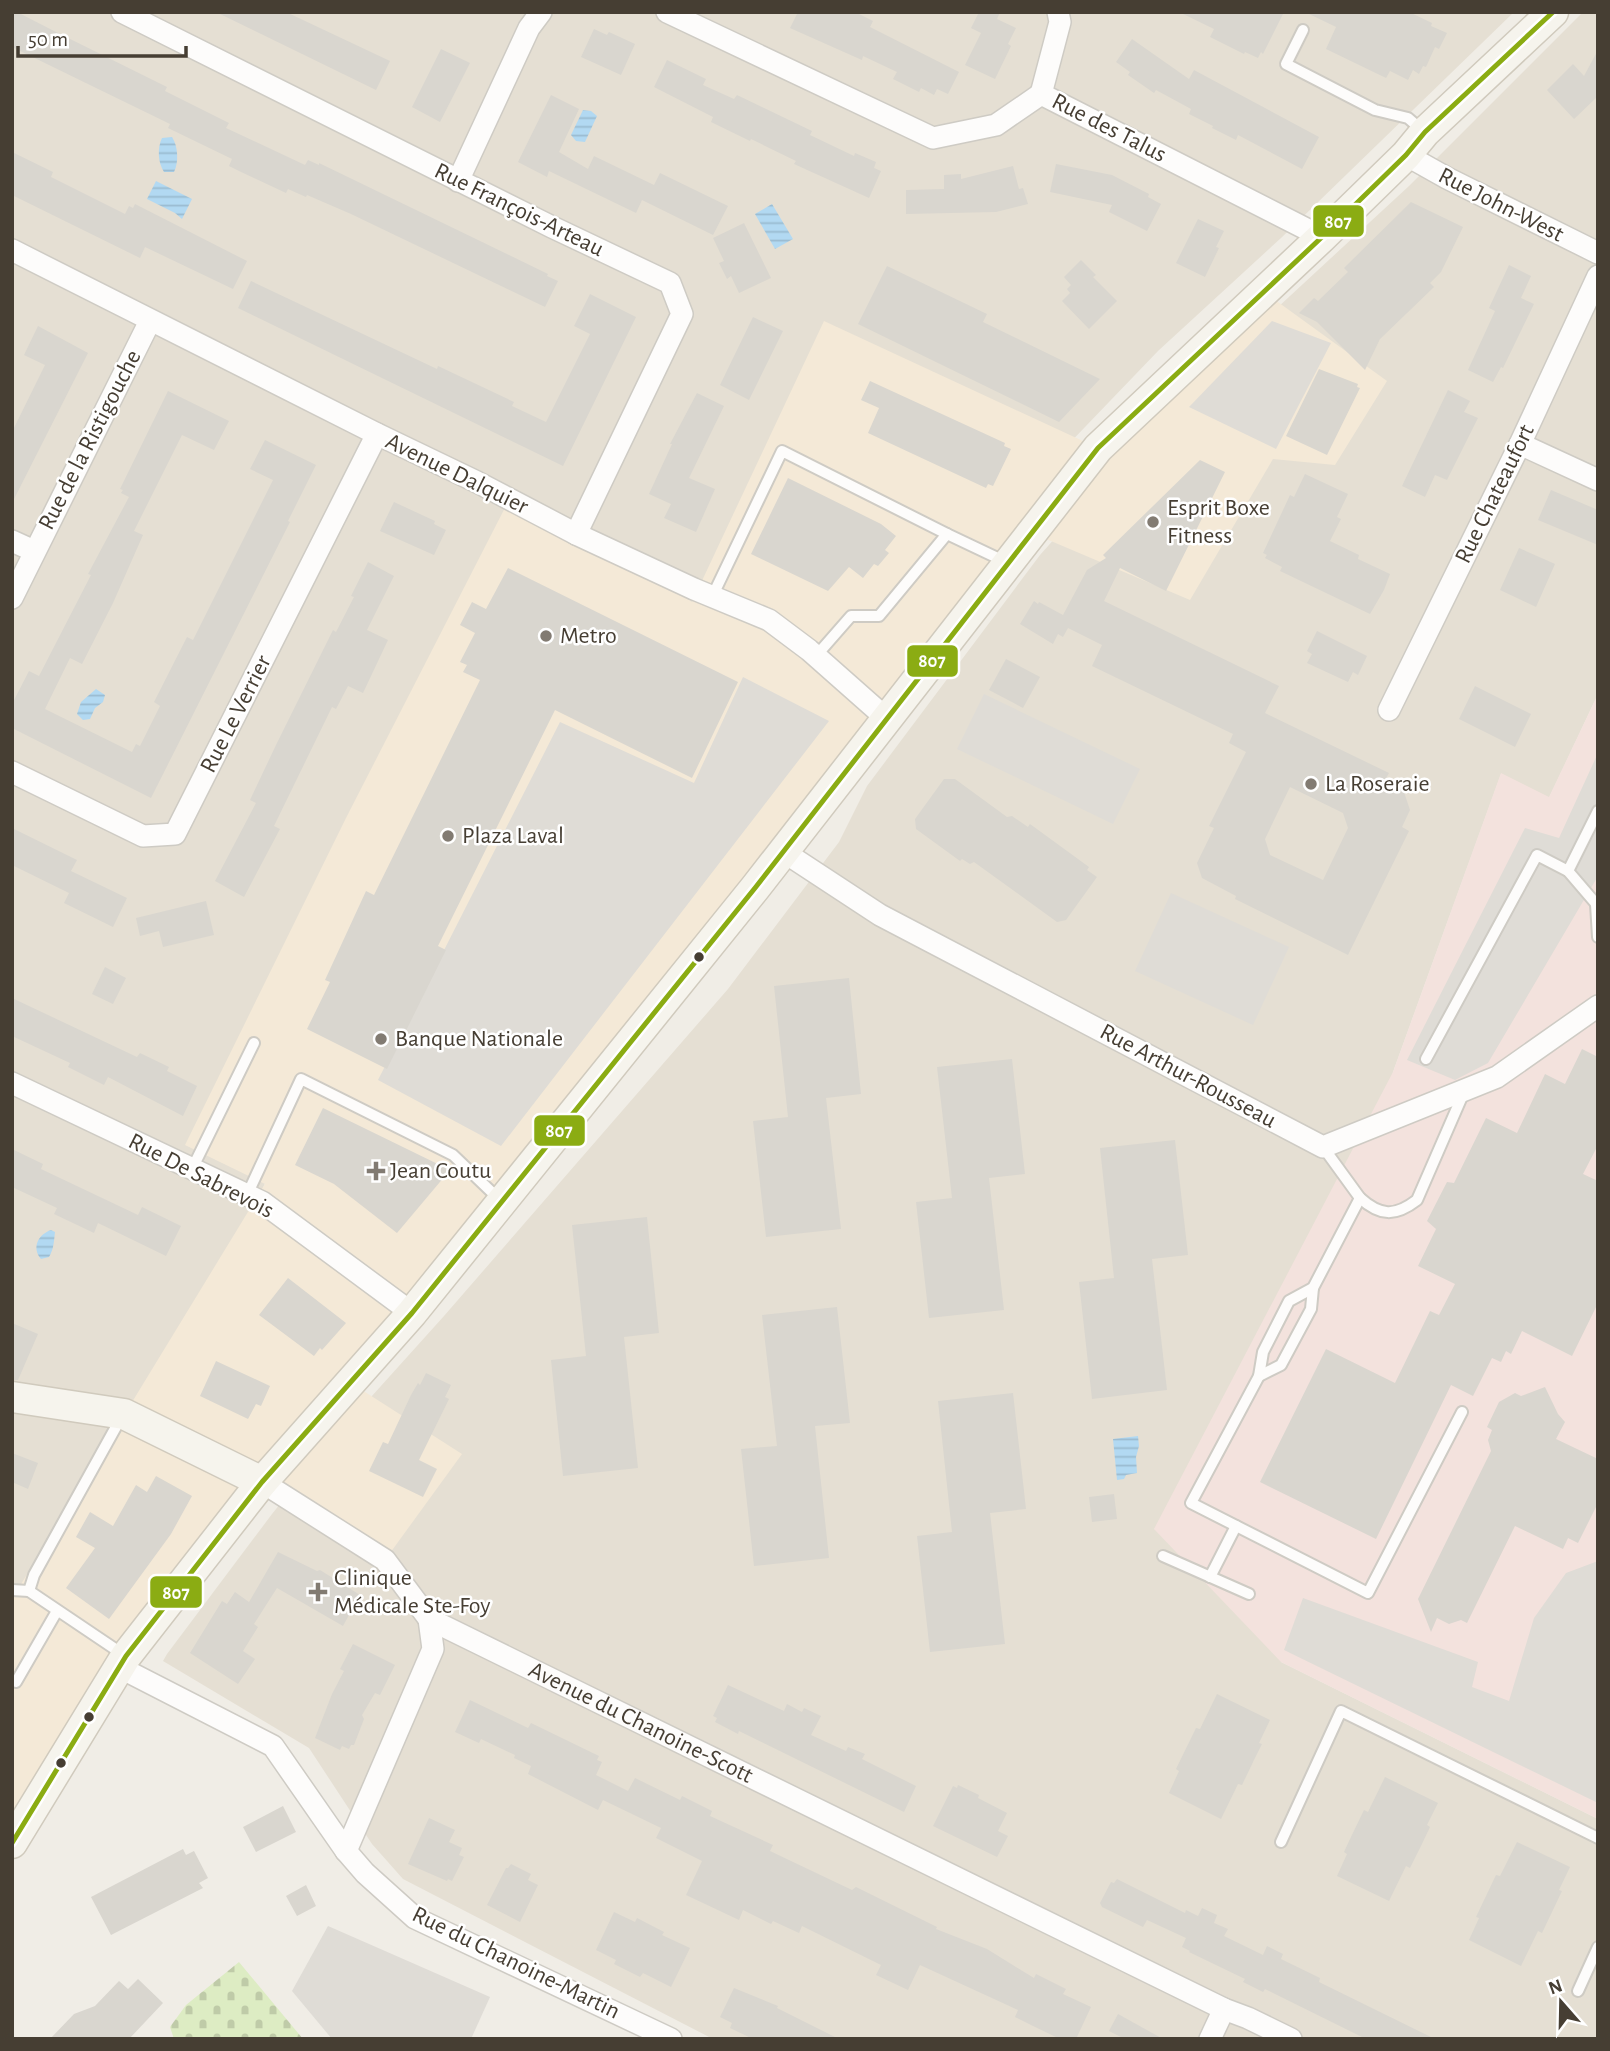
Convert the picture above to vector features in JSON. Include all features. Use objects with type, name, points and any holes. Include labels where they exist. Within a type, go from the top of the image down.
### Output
[{"type":"main road","points":[[12,1843],[122,1661],[262,1482],[412,1313],[784,852],[1098,448],[1322,237],[1406,155],[1425,132],[1553,12]]},
{"type":"main road","name":"Avenue du Chanoine-Scott","points":[[12,1397],[124,1414],[262,1482]]},
{"type":"street","name":"Rue François-Arteau","points":[[122,12],[458,181],[670,283],[682,314],[576,534]]},
{"type":"street","points":[[458,181],[529,28],[541,12]]},
{"type":"street","name":"Rue des Talus","points":[[667,12],[933,138],[996,125],[1041,93],[1322,237]]},
{"type":"street","points":[[1041,93],[1060,22],[1058,12]]},
{"type":"street","name":"Rue John-West","points":[[1406,155],[1598,253]]},
{"type":"street","name":"Avenue Dalquier","points":[[12,250],[576,534],[712,597],[769,620],[816,656],[887,719]]},
{"type":"street","name":"Rue Chateaufort","points":[[1389,710],[1520,444],[1598,276]]},
{"type":"street","name":"Rue de la Ristigouche","points":[[12,598],[150,321]]},
{"type":"street","name":"Rue Le Verrier","points":[[12,772],[143,836],[175,834],[377,435]]},
{"type":"street","points":[[1520,444],[1598,480]]},
{"type":"street","points":[[12,541],[34,551]]},
{"type":"street","name":"Rue Arthur-Rousseau","points":[[784,852],[880,915],[1323,1147]]},
{"type":"street","points":[[1323,1147],[1497,1077],[1598,1006]]},
{"type":"street","name":"Rue De Sabrevois","points":[[12,1083],[262,1202],[412,1313]]},
{"type":"street","name":"Avenue du Chanoine-Scott","points":[[262,1482],[385,1560],[429,1619],[1224,2009],[1291,2039]]},
{"type":"street","points":[[346,1851],[433,1649],[429,1619]]},
{"type":"street","name":"Rue du Chanoine-Martin","points":[[122,1661],[273,1746],[346,1851],[365,1873],[415,1918],[671,2039]]},
{"type":"street","points":[[1210,2039],[1224,2009]]},
{"type":"lane","points":[[1303,30],[1286,64],[1375,110],[1408,118],[1425,132]]},
{"type":"lane","points":[[712,597],[782,452],[1009,563]]},
{"type":"lane","points":[[816,656],[851,616],[879,616],[947,534]]},
{"type":"lane","points":[[1568,872],[1598,811]]},
{"type":"lane","points":[[1426,1059],[1537,855],[1568,872],[1597,905],[1598,937]]},
{"type":"lane","points":[[192,1169],[254,1043]]},
{"type":"lane","points":[[247,1195],[301,1079],[453,1155],[502,1202]]},
{"type":"lane","points":[[1323,1147],[1360,1198],[1370,1207],[1387,1213],[1403,1211],[1417,1200],[1464,1091]]},
{"type":"lane","points":[[1259,1376],[1281,1365],[1311,1308],[1313,1288],[1360,1198]]},
{"type":"lane","points":[[1313,1288],[1289,1301],[1263,1352],[1259,1376],[1191,1503],[1368,1593],[1462,1412]]},
{"type":"lane","points":[[29,1591],[34,1575],[124,1414]]},
{"type":"lane","points":[[1210,1577],[1236,1525]]},
{"type":"lane","points":[[1163,1556],[1250,1594]]},
{"type":"lane","points":[[12,1590],[29,1591],[122,1661]]},
{"type":"lane","points":[[16,1682],[57,1611]]},
{"type":"lane","points":[[1281,1842],[1341,1711],[1598,1838]]},
{"type":"lane","points":[[1578,1991],[1598,1947]]},
{"type":"shaded area","points":[[12,12],[1514,12],[1281,238],[1158,351],[1061,452],[186,1145],[265,1183],[12,1785]]},
{"type":"shaded area","points":[[1583,12],[1598,12],[1598,694],[1549,798],[1501,774],[1393,1072],[1281,1662],[1598,1819],[1598,2039],[713,2039],[403,1879],[372,1844],[309,1748],[163,1661],[167,1654],[326,1447],[444,1316],[728,989],[839,842],[867,786],[1040,555],[1124,461],[1265,319],[1409,186]]},
{"type":"shaded area","points":[[1264,292],[1387,381],[1335,465],[1273,459],[1190,600],[1032,533],[351,1383],[462,1454],[385,1560],[261,1482],[12,1843],[12,1599],[265,1184],[185,1145],[346,818],[510,498],[582,533],[692,602],[824,321],[1098,448]]},
{"type":"shaded area","points":[[1272,321],[1331,343],[1276,449],[1189,407]]},
{"type":"shaded area","points":[[743,677],[829,721],[501,1146],[378,1080],[560,722],[694,783]]},
{"type":"shaded area","points":[[984,694],[1140,769],[1113,824],[957,749]]},
{"type":"shaded area","points":[[1598,694],[1598,1819],[1281,1662],[1154,1529],[1393,1072],[1501,773],[1549,797]]},
{"type":"shaded area","points":[[1598,753],[1598,876],[1488,1063],[1455,1080],[1407,1060],[1525,828],[1559,838]]},
{"type":"shaded area","points":[[1171,893],[1289,947],[1253,1025],[1135,971]]},
{"type":"shaded area","points":[[1598,1561],[1598,1803],[1284,1650],[1303,1598],[1478,1662],[1472,1687],[1509,1701],[1534,1618],[1566,1573]]},
{"type":"shaded area","points":[[328,1926],[490,1997],[471,2039],[332,2039],[292,1991]]},
{"type":"green space","points":[[239,1962],[303,2039],[174,2039],[170,2027],[186,2005]]},
{"type":"water","points":[[583,110],[591,111],[597,116],[585,142],[576,141],[571,135]]},
{"type":"water","points":[[172,137],[177,149],[177,164],[174,172],[164,172],[159,160],[159,146],[162,138]]},
{"type":"water","points":[[156,181],[192,199],[182,219],[147,199]]},
{"type":"water","points":[[772,204],[793,239],[775,249],[755,214]]},
{"type":"water","points":[[96,689],[105,695],[103,702],[95,708],[90,719],[83,720],[77,714],[81,702]]},
{"type":"water","points":[[51,1230],[55,1232],[52,1251],[49,1257],[41,1259],[37,1250],[38,1242]]},
{"type":"water","points":[[1138,1436],[1137,1473],[1117,1480],[1113,1439]]},
{"type":"building","points":[[12,12],[17,12],[167,87],[165,91],[229,123],[226,128],[305,165],[308,160],[319,163],[548,274],[547,276],[558,281],[545,307],[351,214],[307,195],[306,197],[288,189],[286,193],[239,171],[229,166],[232,159],[168,128],[170,124],[12,47]]},
{"type":"building","points":[[216,12],[286,12],[390,61],[376,90]]},
{"type":"building","points":[[798,12],[855,12],[873,21],[870,27],[959,72],[948,94],[937,89],[934,95],[921,88],[919,92],[893,79],[897,72],[863,56],[862,60],[790,28]]},
{"type":"building","points":[[979,12],[1000,12],[997,19],[1016,28],[1008,44],[1011,46],[995,79],[965,65],[981,33],[971,28]]},
{"type":"building","points":[[1179,12],[1284,12],[1263,54],[1261,52],[1258,58],[1210,37],[1214,29]]},
{"type":"building","points":[[1305,12],[1409,12],[1447,33],[1439,49],[1435,47],[1426,67],[1423,66],[1419,74],[1413,70],[1408,80],[1390,71],[1386,78],[1326,49],[1336,27]]},
{"type":"building","points":[[594,29],[607,35],[609,32],[635,44],[621,75],[581,57]]},
{"type":"building","points":[[1132,39],[1189,79],[1194,70],[1319,137],[1302,169],[1238,135],[1236,140],[1212,128],[1213,126],[1189,114],[1191,109],[1156,90],[1154,93],[1128,75],[1130,72],[1116,62]]},
{"type":"building","points":[[441,49],[470,63],[440,122],[412,107]]},
{"type":"building","points":[[1598,50],[1598,96],[1574,119],[1547,90],[1573,64],[1584,76]]},
{"type":"building","points":[[667,60],[706,79],[703,85],[734,99],[737,95],[812,131],[810,135],[854,156],[855,153],[876,162],[874,168],[881,171],[869,198],[711,122],[713,117],[654,87]]},
{"type":"building","points":[[551,95],[579,109],[559,152],[588,169],[594,156],[654,185],[660,173],[728,206],[713,235],[642,200],[636,213],[549,171],[547,177],[518,162]]},
{"type":"building","points":[[12,152],[53,172],[51,177],[125,214],[129,206],[133,208],[135,204],[247,261],[233,289],[145,247],[140,258],[12,195]]},
{"type":"building","points":[[1056,164],[1112,175],[1149,194],[1148,197],[1161,204],[1147,231],[1109,212],[1112,205],[1050,192]]},
{"type":"building","points":[[1013,166],[1019,189],[1023,188],[1028,204],[996,212],[906,214],[906,190],[944,189],[944,175],[961,174],[961,179]]},
{"type":"building","points":[[1411,202],[1463,227],[1441,272],[1430,283],[1434,287],[1380,339],[1365,370],[1317,322],[1299,313],[1314,298],[1318,301],[1348,272],[1344,268]]},
{"type":"building","points":[[1198,219],[1224,231],[1205,277],[1176,263]]},
{"type":"building","points":[[744,223],[771,278],[739,293],[731,276],[727,279],[719,263],[724,261],[713,238]]},
{"type":"building","points":[[1081,260],[1096,275],[1093,277],[1117,301],[1089,329],[1062,301],[1070,293],[1067,289],[1071,285],[1064,277]]},
{"type":"building","points":[[1509,265],[1531,276],[1521,298],[1534,304],[1503,368],[1501,367],[1493,382],[1468,370],[1495,311],[1489,308]]},
{"type":"building","points":[[887,266],[987,314],[983,322],[1100,379],[1059,422],[858,324]]},
{"type":"building","points":[[251,281],[437,369],[438,366],[514,402],[512,406],[546,422],[590,334],[574,326],[590,294],[636,317],[563,466],[238,308]]},
{"type":"building","points":[[753,317],[783,331],[749,400],[720,385]]},
{"type":"building","points":[[38,326],[88,353],[12,503],[12,432],[45,365],[24,355]]},
{"type":"building","points":[[1319,369],[1358,384],[1357,387],[1360,388],[1327,455],[1286,436]]},
{"type":"building","points":[[870,381],[1005,443],[1004,446],[1011,449],[993,486],[988,484],[986,488],[868,433],[879,408],[861,400]]},
{"type":"building","points":[[1448,390],[1470,401],[1464,412],[1478,418],[1447,480],[1435,475],[1425,497],[1402,486]]},
{"type":"building","points":[[168,391],[229,421],[214,450],[182,435],[134,531],[143,535],[113,603],[82,664],[70,658],[45,709],[132,752],[136,744],[140,746],[160,706],[154,702],[187,637],[193,640],[273,480],[250,469],[265,440],[316,465],[151,798],[12,728],[12,704],[29,671],[39,676],[91,575],[88,574],[129,497],[121,493],[123,490],[120,489]]},
{"type":"building","points":[[697,393],[724,406],[689,478],[715,489],[696,532],[664,518],[671,504],[649,494],[670,444]]},
{"type":"building","name":"La Roseraie","points":[[1200,460],[1225,472],[1166,591],[1120,568],[1104,601],[1279,686],[1265,713],[1389,773],[1385,780],[1403,789],[1410,810],[1402,827],[1409,831],[1348,955],[1235,899],[1236,896],[1202,878],[1197,863],[1214,828],[1209,826],[1246,752],[1229,743],[1233,734],[1092,666],[1102,645],[1068,628],[1063,637],[1058,634],[1053,644],[1020,624],[1034,601],[1063,615],[1087,570],[1106,558],[1103,555]],"holes":[[[1290,787],[1343,813],[1348,828],[1323,880],[1270,855],[1265,839]]]},
{"type":"building","points":[[1305,474],[1348,494],[1337,517],[1341,519],[1330,541],[1359,555],[1358,559],[1390,574],[1370,614],[1280,571],[1282,567],[1265,558],[1267,555],[1263,553],[1290,495],[1294,497]]},
{"type":"building","points":[[788,478],[881,524],[896,536],[885,550],[889,553],[878,566],[874,564],[863,578],[849,567],[828,591],[751,554]]},
{"type":"building","points":[[1551,490],[1598,510],[1598,545],[1538,520]]},
{"type":"building","points":[[394,502],[435,521],[434,524],[446,530],[434,555],[380,531]]},
{"type":"building","points":[[1519,548],[1555,564],[1536,607],[1500,590]]},
{"type":"building","points":[[368,562],[394,576],[367,630],[388,640],[363,693],[348,686],[336,709],[332,707],[274,826],[280,829],[244,897],[215,881],[256,803],[250,800],[276,745],[333,630],[336,632],[354,597],[351,596]]},
{"type":"building","name":"Plaza Laval","points":[[508,568],[738,682],[692,778],[555,710],[438,946],[446,950],[387,1069],[307,1029],[330,982],[325,980],[366,891],[374,895],[480,680],[463,672],[467,665],[460,662],[475,633],[460,625],[472,602],[486,609]]},
{"type":"building","points":[[1317,631],[1367,656],[1358,675],[1353,672],[1348,682],[1307,663],[1312,654],[1307,651]]},
{"type":"building","points":[[1006,659],[1040,677],[1023,708],[989,690]]},
{"type":"building","points":[[1475,686],[1531,714],[1515,747],[1459,719]]},
{"type":"building","points":[[944,779],[955,779],[1007,817],[1012,816],[1028,827],[1030,824],[1089,867],[1087,870],[1097,877],[1066,920],[1057,922],[974,862],[970,864],[962,859],[960,861],[916,829],[915,819]]},
{"type":"building","points":[[12,828],[77,860],[71,871],[127,898],[113,927],[64,903],[69,893],[12,865]]},
{"type":"building","points":[[206,901],[214,935],[163,947],[159,931],[140,936],[136,918]]},
{"type":"building","points":[[105,967],[126,978],[113,1004],[92,994]]},
{"type":"building","points":[[849,978],[861,1094],[826,1098],[841,1229],[766,1237],[753,1121],[788,1117],[774,986]]},
{"type":"building","points":[[12,998],[137,1057],[140,1053],[169,1067],[167,1071],[197,1086],[183,1116],[108,1077],[104,1085],[68,1067],[70,1063],[12,1036]]},
{"type":"building","points":[[1582,1049],[1598,1057],[1598,1145],[1583,1174],[1598,1181],[1598,1303],[1572,1356],[1522,1331],[1511,1354],[1506,1351],[1501,1362],[1492,1358],[1473,1396],[1451,1385],[1376,1539],[1260,1482],[1326,1349],[1395,1383],[1430,1311],[1439,1315],[1455,1284],[1418,1266],[1436,1229],[1427,1221],[1447,1182],[1454,1183],[1486,1118],[1517,1133],[1545,1074],[1565,1084]]},
{"type":"building","points":[[1012,1059],[1025,1174],[989,1178],[1004,1310],[929,1318],[916,1202],[952,1198],[937,1067]]},
{"type":"building","name":"Jean Coutu","points":[[323,1108],[450,1170],[397,1233],[334,1184],[295,1165]]},
{"type":"building","points":[[1175,1140],[1188,1255],[1152,1259],[1167,1390],[1092,1399],[1079,1282],[1114,1278],[1100,1148]]},
{"type":"building","points":[[12,1149],[43,1164],[41,1169],[138,1215],[142,1207],[181,1226],[166,1256],[98,1223],[94,1233],[54,1214],[57,1208],[12,1187]]},
{"type":"building","points":[[647,1217],[659,1333],[624,1337],[638,1468],[563,1476],[551,1360],[586,1356],[572,1225]]},
{"type":"building","points":[[288,1278],[346,1323],[314,1356],[259,1315]]},
{"type":"building","points":[[837,1307],[850,1423],[815,1426],[829,1558],[754,1566],[741,1449],[777,1446],[762,1315]]},
{"type":"building","points":[[12,1323],[38,1334],[18,1380],[12,1380]]},
{"type":"building","points":[[216,1361],[270,1386],[261,1406],[256,1404],[248,1419],[200,1396]]},
{"type":"building","points":[[426,1373],[451,1385],[445,1397],[449,1399],[419,1460],[437,1469],[423,1497],[369,1471],[383,1442],[388,1444],[411,1395]]},
{"type":"building","points":[[1545,1387],[1558,1414],[1565,1422],[1556,1439],[1598,1459],[1598,1503],[1578,1543],[1568,1538],[1563,1549],[1515,1526],[1467,1623],[1461,1620],[1449,1624],[1437,1618],[1431,1632],[1418,1599],[1491,1451],[1488,1440],[1492,1430],[1487,1427],[1499,1402],[1515,1393],[1521,1396]]},
{"type":"building","points":[[1013,1393],[1026,1509],[990,1513],[1005,1644],[930,1652],[917,1536],[952,1532],[938,1401]]},
{"type":"building","points":[[12,1453],[38,1463],[28,1489],[12,1482]]},
{"type":"building","points":[[156,1476],[192,1496],[171,1534],[109,1619],[66,1588],[95,1548],[76,1537],[90,1512],[113,1526],[136,1485],[147,1492]]},
{"type":"building","points":[[1114,1494],[1117,1519],[1092,1522],[1089,1497]]},
{"type":"building","points":[[278,1552],[317,1571],[320,1570],[360,1595],[343,1626],[277,1588],[254,1624],[258,1627],[243,1651],[255,1659],[238,1684],[190,1653],[222,1601],[227,1604],[235,1592],[249,1602]]},
{"type":"building","points":[[353,1644],[395,1665],[380,1695],[375,1693],[362,1715],[364,1719],[354,1745],[349,1749],[342,1746],[340,1750],[315,1738],[344,1671],[340,1669]]},
{"type":"building","points":[[728,1685],[784,1711],[787,1704],[802,1712],[804,1708],[821,1716],[811,1735],[846,1751],[848,1747],[865,1754],[862,1759],[916,1786],[904,1812],[739,1731],[738,1734],[715,1722],[717,1718],[713,1716]]},
{"type":"building","points":[[1217,1694],[1270,1720],[1259,1743],[1262,1744],[1242,1785],[1238,1784],[1221,1819],[1169,1793],[1179,1771],[1176,1769],[1196,1728],[1200,1729]]},
{"type":"building","points":[[470,1700],[528,1728],[531,1723],[599,1756],[597,1760],[602,1762],[596,1775],[628,1791],[635,1778],[680,1800],[682,1796],[712,1811],[710,1816],[773,1845],[770,1851],[852,1890],[856,1887],[937,1927],[936,1929],[987,1949],[1034,1978],[1036,1974],[1066,1989],[1063,1994],[1091,2007],[1076,2039],[1060,2039],[1015,2017],[1018,2010],[920,1965],[908,1990],[876,1975],[881,1965],[802,1926],[799,1933],[773,1921],[771,1924],[743,1910],[739,1920],[686,1895],[702,1861],[656,1838],[661,1828],[603,1800],[598,1810],[528,1774],[531,1766],[514,1758],[515,1755],[481,1739],[479,1743],[455,1732]]},
{"type":"building","points":[[1385,1777],[1438,1803],[1427,1825],[1430,1827],[1410,1868],[1406,1866],[1389,1901],[1337,1876],[1347,1854],[1344,1852],[1364,1810],[1368,1812]]},
{"type":"building","points":[[958,1785],[1007,1813],[998,1831],[1008,1836],[997,1857],[933,1826],[953,1786],[957,1788]]},
{"type":"building","points":[[283,1806],[296,1832],[256,1852],[243,1827]]},
{"type":"building","points":[[429,1818],[455,1830],[449,1842],[462,1848],[459,1855],[464,1857],[452,1881],[408,1864]]},
{"type":"building","points":[[1517,1842],[1570,1867],[1542,1933],[1538,1931],[1521,1966],[1469,1940],[1479,1918],[1476,1917],[1496,1875],[1500,1876]]},
{"type":"building","points":[[183,1849],[186,1855],[194,1851],[208,1878],[199,1883],[203,1888],[111,1935],[91,1897]]},
{"type":"building","points":[[511,1864],[531,1874],[528,1880],[538,1885],[520,1922],[487,1905],[506,1868]]},
{"type":"building","points":[[1117,1879],[1185,1913],[1186,1910],[1198,1916],[1202,1908],[1217,1915],[1214,1923],[1228,1929],[1224,1936],[1263,1955],[1267,1946],[1283,1954],[1281,1959],[1320,1978],[1319,1982],[1435,2039],[1366,2039],[1265,1989],[1263,1992],[1243,1982],[1245,1979],[1182,1947],[1186,1938],[1147,1920],[1143,1927],[1102,1907],[1100,1903],[1111,1882],[1114,1883]]},
{"type":"building","points":[[306,1885],[316,1906],[297,1916],[286,1896]]},
{"type":"building","points":[[614,1912],[635,1922],[637,1918],[664,1932],[662,1935],[690,1948],[671,1987],[643,1973],[640,1977],[614,1964],[616,1960],[596,1950]]},
{"type":"building","points":[[138,1979],[163,2003],[129,2039],[50,2039],[74,2014],[95,2006],[119,1981],[128,1989]]},
{"type":"building","points":[[734,1988],[778,2006],[777,2008],[839,2039],[753,2039],[730,2028],[732,2023],[720,2017]]},
{"type":"building","points":[[1118,2014],[1163,2039],[1125,2039],[1109,2031]]},
{"type":"transit line","name":"807","points":[[12,1843],[126,1656],[262,1482],[412,1313],[755,888],[1098,448],[1322,237],[1406,155],[1425,132],[1553,12]]},
{"type":"place","name":"Esprit Boxe Fitness","points":[[1153,522]]},
{"type":"place","name":"Metro","points":[[546,636]]},
{"type":"place","name":"La Roseraie","points":[[1311,784]]},
{"type":"place","name":"Plaza Laval","points":[[448,836]]},
{"type":"place","name":"Banque Nationale","points":[[381,1039]]},
{"type":"place","name":"Jean Coutu","points":[[376,1171]]},
{"type":"place","name":"Clinique Médicale Ste-Foy","points":[[318,1592]]}]
